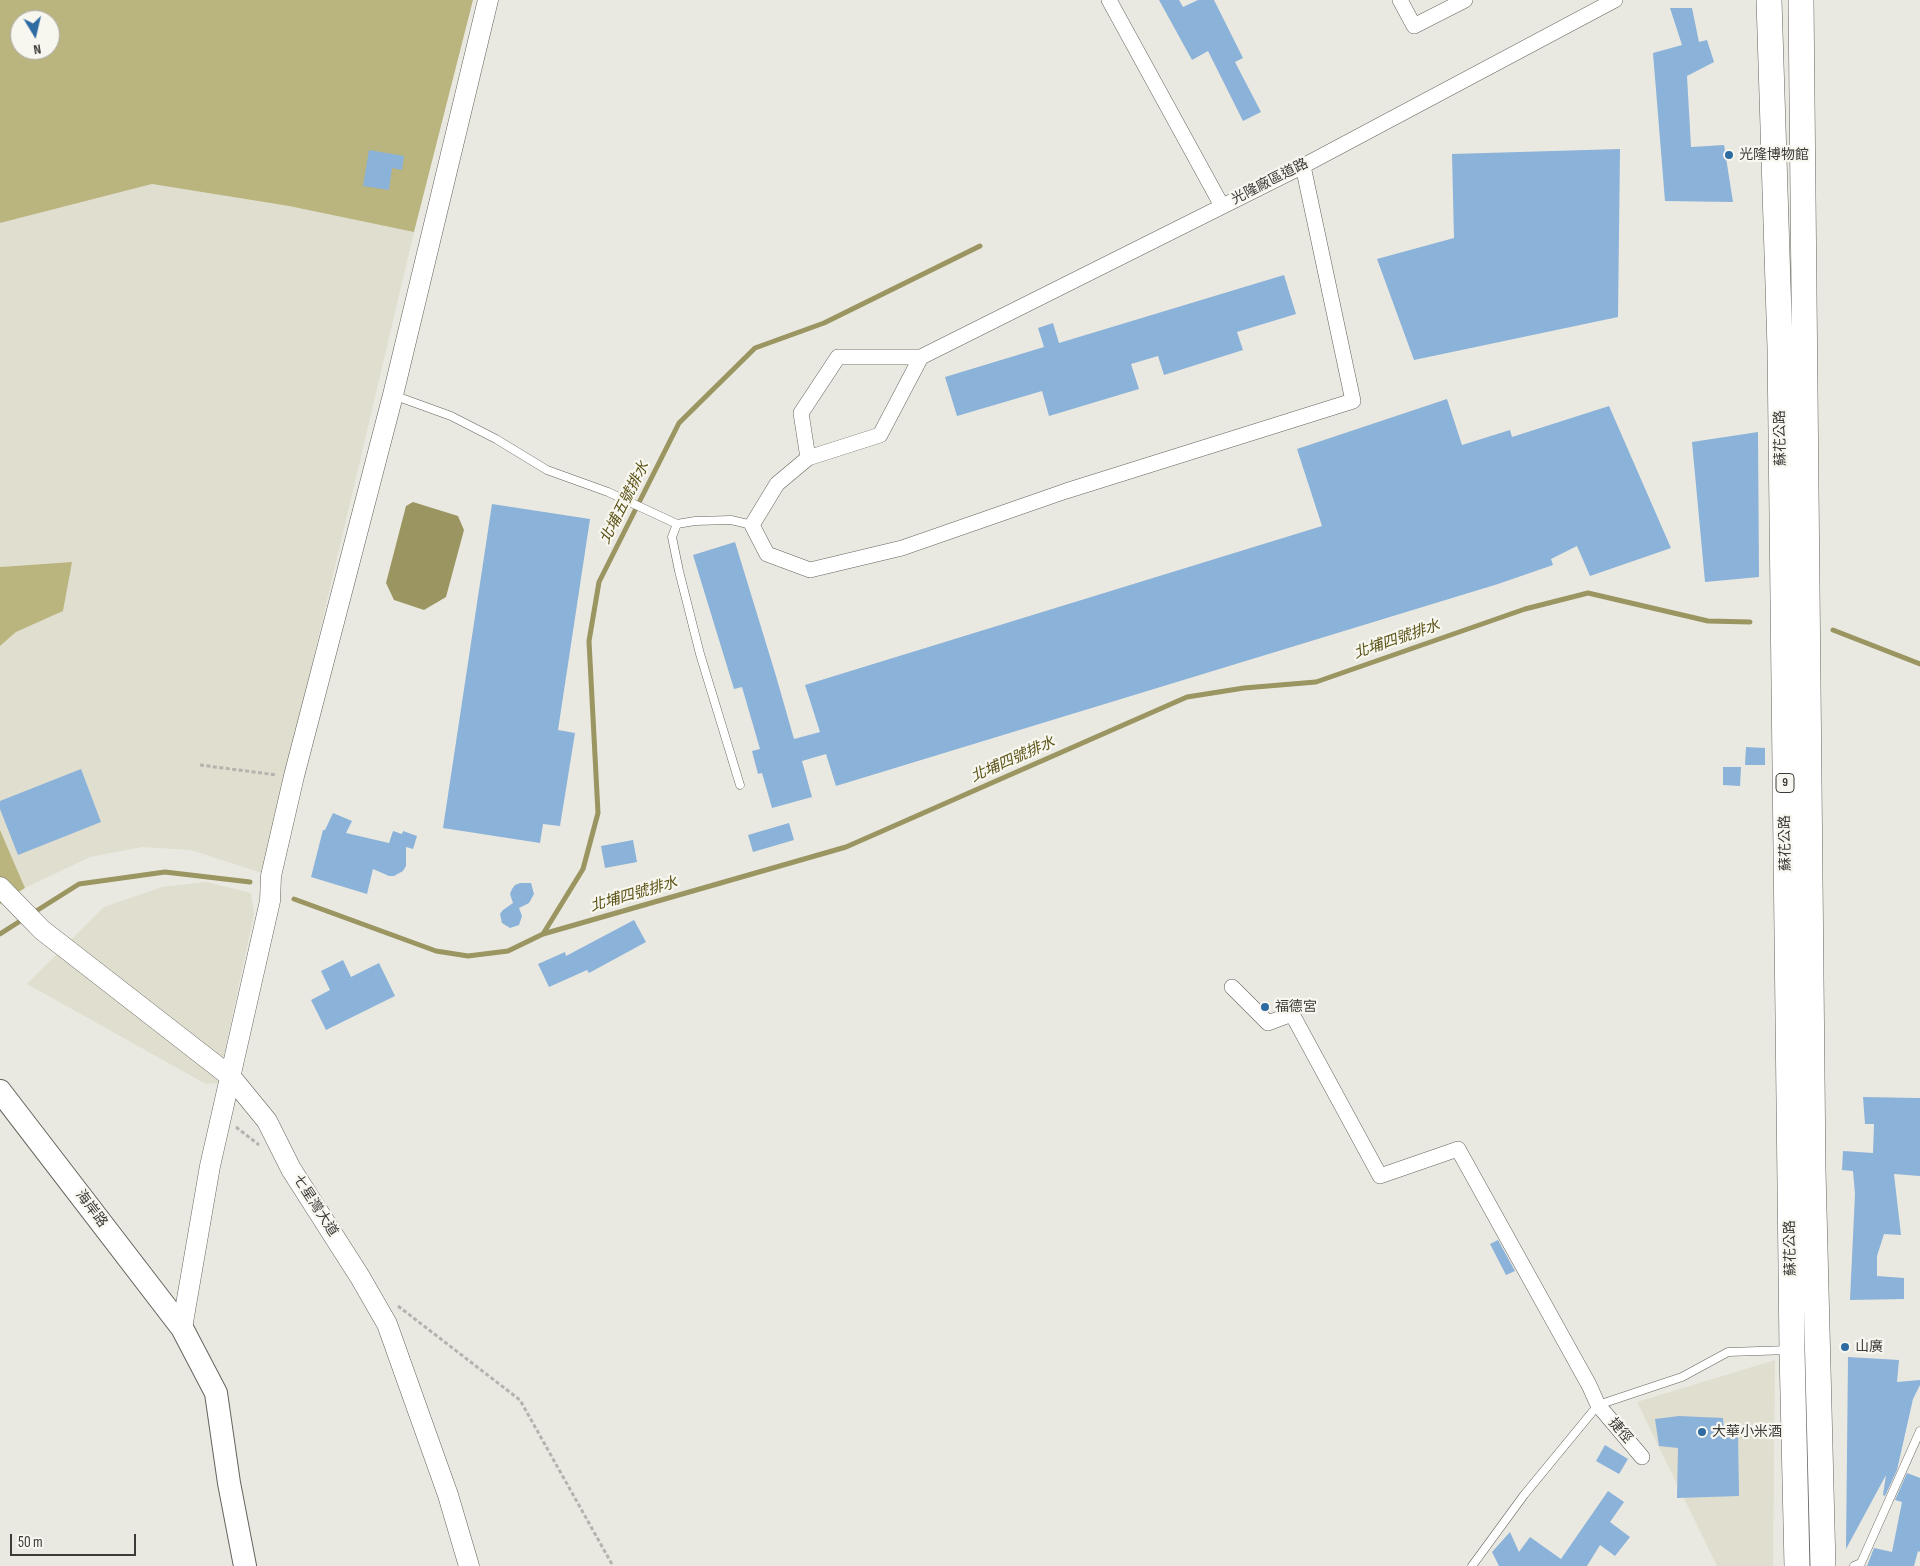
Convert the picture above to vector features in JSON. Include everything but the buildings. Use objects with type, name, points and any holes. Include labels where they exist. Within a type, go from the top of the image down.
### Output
[{"type":"main road","name":"蘇花公路","points":[[1769,0],[1801,1095],[1816,1351],[1823,1566]]},
{"type":"main road","name":"蘇花公路","points":[[1797,1566],[1792,1350],[1801,1095],[1801,0]]},
{"type":"main road","name":"海岸路","points":[[0,1091],[182,1328],[216,1393],[229,1483],[246,1566]]},
{"type":"main road","points":[[1792,1350],[1816,1351]]},
{"type":"street","points":[[182,1328],[210,1166],[270,901],[271,876],[294,776],[393,395],[488,0]]},
{"type":"street","points":[[1109,0],[1222,206]]},
{"type":"street","points":[[1400,0],[1414,26],[1465,0]]},
{"type":"street","name":"光隆廠區道路","points":[[808,458],[801,413],[838,357],[921,357],[1303,166],[1615,0]]},
{"type":"street","points":[[921,357],[880,435],[808,458],[777,484],[752,525],[767,554],[810,570],[902,548],[1066,491],[1353,401],[1303,166]]},
{"type":"street","name":"七星灣大道","points":[[0,887],[42,930],[231,1077],[267,1121],[291,1170],[360,1277],[387,1324],[448,1495],[469,1566]]},
{"type":"street","name":"捷徑","points":[[1232,987],[1268,1023],[1292,1014],[1380,1176],[1458,1149],[1598,1405],[1642,1457]]},
{"type":"lane","points":[[393,395],[451,416],[496,439],[547,470],[608,492],[677,524],[695,521],[731,520],[752,525]]},
{"type":"lane","points":[[677,524],[672,537],[679,571],[700,654],[740,785]]},
{"type":"lane","points":[[1472,1566],[1524,1495],[1598,1405],[1682,1377],[1728,1352],[1792,1350]]},
{"type":"lane","points":[[1854,1566],[1861,1564],[1920,1431]]},
{"type":"path","points":[[200,765],[294,776]]},
{"type":"path","points":[[222,1117],[260,1146]]},
{"type":"path","points":[[390,1300],[520,1400],[613,1566]]},
{"type":"shaded area","points":[[0,0],[473,0],[414,232],[289,206],[152,184],[0,223]]},
{"type":"shaded area","points":[[152,184],[289,206],[414,232],[290,757],[268,875],[191,850],[142,847],[90,857],[25,888],[0,830],[0,646],[16,632],[63,611],[71,562],[0,567],[0,223]]},
{"type":"shaded area","points":[[413,502],[458,516],[464,530],[446,597],[424,610],[394,600],[386,583],[406,506]]},
{"type":"shaded area","points":[[72,562],[63,611],[16,632],[0,646],[0,567]]},
{"type":"shaded area","points":[[0,830],[25,888],[0,904]]},
{"type":"shaded area","points":[[206,882],[251,893],[254,914],[218,1083],[206,1084],[27,984],[104,907],[162,887]]},
{"type":"shaded area","points":[[1775,1360],[1773,1566],[1717,1566],[1637,1402]]},
{"type":"waterway","name":"北埔五號排水","points":[[543,934],[583,869],[598,813],[589,641],[599,582],[679,423],[755,348],[824,323],[980,246]]},
{"type":"waterway","name":"北埔四號排水","points":[[294,899],[436,951],[468,956],[508,951],[543,934],[846,847],[1187,697],[1244,688],[1316,682],[1525,609],[1588,593],[1708,621],[1750,622]]},
{"type":"waterway","name":"北埔四號排水","points":[[1833,630],[1920,664]]},
{"type":"waterway","name":"北埔四號排水","points":[[33,913],[79,884],[165,872],[250,882]]},
{"type":"waterway","name":"北埔四號排水","points":[[0,934],[25,918]]},
{"type":"place","name":"光隆博物館","points":[[1729,155]]},
{"type":"place","name":"福德宮","points":[[1265,1007]]},
{"type":"place","name":"山廣","points":[[1845,1347]]},
{"type":"place","name":"大華小米酒","points":[[1702,1432]]}]
